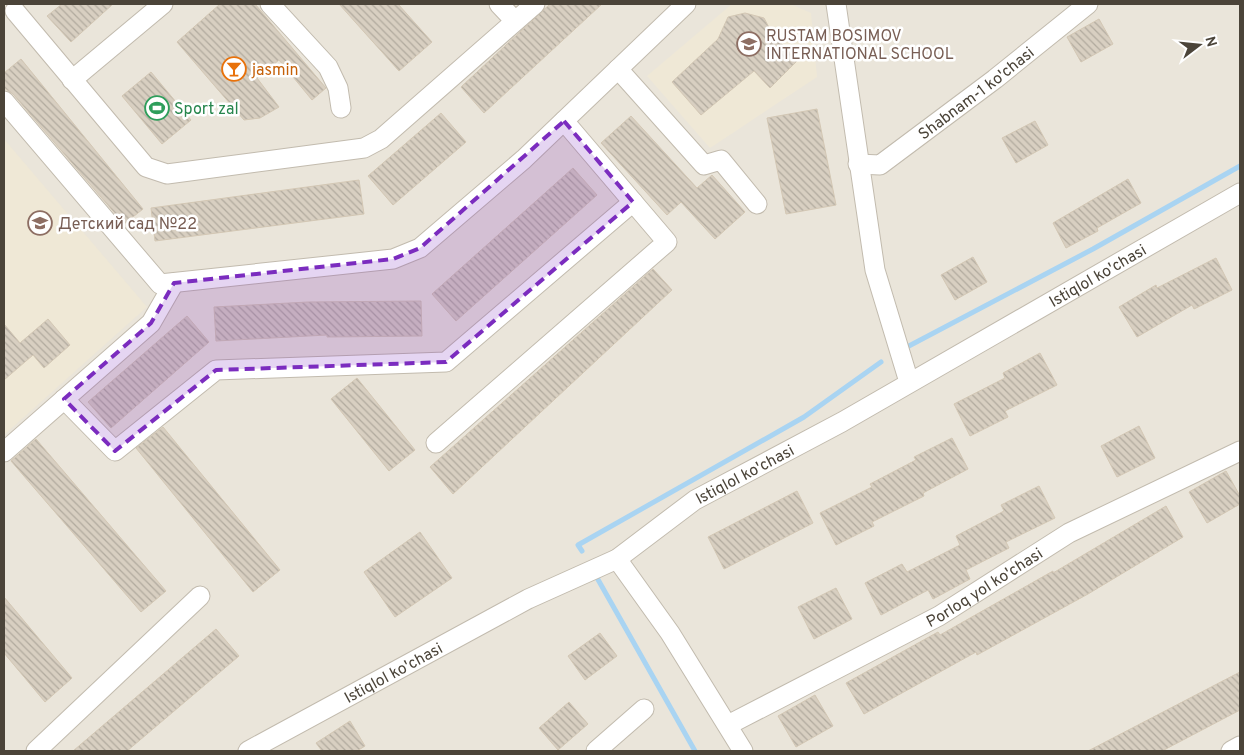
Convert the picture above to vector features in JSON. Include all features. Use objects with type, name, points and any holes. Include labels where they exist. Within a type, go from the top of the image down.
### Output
[{"type":"street","points":[[72,80],[163,4]]},
{"type":"street","points":[[270,4],[328,67],[338,88],[341,108]]},
{"type":"street","points":[[499,4],[515,21]]},
{"type":"street","points":[[13,12],[146,167],[167,174],[364,148],[381,139],[535,4]]},
{"type":"street","points":[[4,101],[160,284],[393,260],[420,248],[524,159],[686,4]]},
{"type":"street","points":[[836,4],[875,270],[909,382]]},
{"type":"street","name":"Shabnam-1 ko'chasi","points":[[858,164],[880,164],[995,79],[1088,4]]},
{"type":"street","points":[[618,69],[704,165],[721,160],[757,204]]},
{"type":"street","points":[[436,443],[667,242],[564,121]]},
{"type":"street","name":"Istiqlol ko'chasi","points":[[248,751],[528,600],[617,559],[694,500],[842,422],[1240,193]]},
{"type":"street","points":[[64,399],[115,451],[216,370],[446,362],[633,202]]},
{"type":"street","points":[[4,452],[151,322],[174,283]]},
{"type":"street","name":"Porloq yol ko'chasi","points":[[728,725],[938,616],[1069,534],[1240,451]]},
{"type":"street","points":[[617,559],[670,633],[743,751]]},
{"type":"street","points":[[36,751],[200,596]]},
{"type":"street","points":[[596,751],[644,709]]},
{"type":"street","points":[[1231,751],[1240,746]]},
{"type":"highlighted area","points":[[564,121],[633,202],[446,362],[216,370],[115,451],[64,399],[151,323],[174,283],[393,259],[420,248]]},
{"type":"shaded area","points":[[4,4],[1240,4],[1240,751],[4,751]]},
{"type":"shaded area","name":"RUSTAM BOSIMOV INTERNATIONAL SCHOOL","points":[[732,4],[790,4],[811,13],[817,77],[710,148],[647,76]]},
{"type":"shaded area","name":"Детский сад №22","points":[[4,139],[147,307],[4,435]]},
{"type":"building","points":[[62,4],[113,4],[71,42],[47,16]]},
{"type":"building","name":"jasmin","points":[[220,4],[255,4],[326,88],[312,100],[279,60],[257,78],[279,107],[260,118],[244,120],[177,42]]},
{"type":"building","points":[[339,4],[398,4],[432,42],[399,71]]},
{"type":"building","points":[[550,4],[602,4],[484,113],[461,87]]},
{"type":"building","points":[[745,13],[764,18],[772,33],[797,61],[770,88],[754,71],[701,115],[672,82],[718,39],[728,17]]},
{"type":"building","points":[[1099,19],[1113,44],[1081,62],[1067,37]]},
{"type":"building","points":[[21,59],[143,209],[124,224],[13,94],[4,88],[4,73]]},
{"type":"building","name":"Sport zal","points":[[151,72],[191,120],[162,144],[122,96]]},
{"type":"building","points":[[817,109],[836,205],[786,214],[767,118]]},
{"type":"building","points":[[441,113],[466,142],[393,205],[368,176]]},
{"type":"building","points":[[631,116],[697,188],[712,175],[745,212],[715,239],[681,202],[667,215],[601,143]]},
{"type":"building","points":[[1035,121],[1048,145],[1016,163],[1002,138]]},
{"type":"building","points":[[573,168],[597,195],[456,321],[432,294]]},
{"type":"building","points":[[1128,179],[1141,203],[1097,228],[1098,231],[1066,248],[1053,223]]},
{"type":"building","points":[[359,180],[364,214],[155,241],[151,208]]},
{"type":"building","points":[[973,257],[987,282],[955,300],[941,275]]},
{"type":"building","points":[[1216,258],[1232,290],[1194,309],[1192,305],[1137,337],[1119,307],[1156,285],[1157,288]]},
{"type":"building","points":[[653,269],[672,290],[453,494],[430,467]]},
{"type":"building","points":[[421,301],[422,336],[327,337],[327,335],[216,341],[214,307],[308,302]]},
{"type":"building","points":[[187,316],[209,342],[111,428],[88,402]]},
{"type":"building","points":[[48,319],[70,345],[44,368],[33,355],[4,380],[4,324],[20,343]]},
{"type":"building","points":[[1040,353],[1057,385],[1005,411],[1008,417],[970,436],[954,404],[1005,378],[1003,373]]},
{"type":"building","points":[[357,378],[415,450],[389,471],[331,399]]},
{"type":"building","points":[[1139,426],[1155,458],[1117,477],[1101,446]]},
{"type":"building","points":[[163,427],[280,570],[253,592],[136,448]]},
{"type":"building","points":[[952,438],[968,469],[923,493],[924,496],[872,522],[874,526],[836,545],[820,513],[872,487],[870,484],[916,460],[914,457]]},
{"type":"building","points":[[36,439],[166,591],[141,612],[11,461]]},
{"type":"building","points":[[1226,471],[1240,496],[1240,504],[1207,523],[1189,492]]},
{"type":"building","points":[[1039,486],[1055,518],[1006,542],[1009,548],[966,570],[970,579],[933,599],[928,590],[881,615],[865,583],[902,564],[907,572],[960,545],[956,536],[1004,511],[1001,505]]},
{"type":"building","points":[[797,491],[813,523],[724,569],[708,537]]},
{"type":"building","points":[[1166,506],[1183,537],[1088,594],[977,655],[976,652],[864,714],[846,683],[938,632],[940,635],[1053,571],[1053,573]]},
{"type":"building","points":[[420,532],[452,578],[395,617],[364,572]]},
{"type":"building","points":[[836,588],[852,619],[814,639],[798,607]]},
{"type":"building","points":[[4,597],[72,678],[45,702],[4,653]]},
{"type":"building","points":[[216,629],[239,656],[127,751],[73,751]]},
{"type":"building","points":[[600,633],[617,656],[585,680],[568,656]]},
{"type":"building","points":[[1240,672],[1240,710],[1162,751],[1088,751]]},
{"type":"building","points":[[815,695],[833,726],[796,747],[778,716]]},
{"type":"building","points":[[569,702],[588,724],[558,750],[539,728]]},
{"type":"building","points":[[350,721],[365,746],[357,751],[322,751],[316,743]]},
{"type":"waterway","points":[[907,347],[1093,249],[1240,166]]},
{"type":"waterway","points":[[582,551],[578,545],[804,417],[881,362]]},
{"type":"waterway","points":[[596,576],[695,751]]},
{"type":"place","name":"RUSTAM BOSIMOV INTERNATIONAL SCHOOL","points":[[749,44]]},
{"type":"place","name":"jasmin","points":[[234,69]]},
{"type":"place","name":"Sport zal","points":[[157,108]]},
{"type":"place","name":"Детский сад №22","points":[[40,223]]}]
